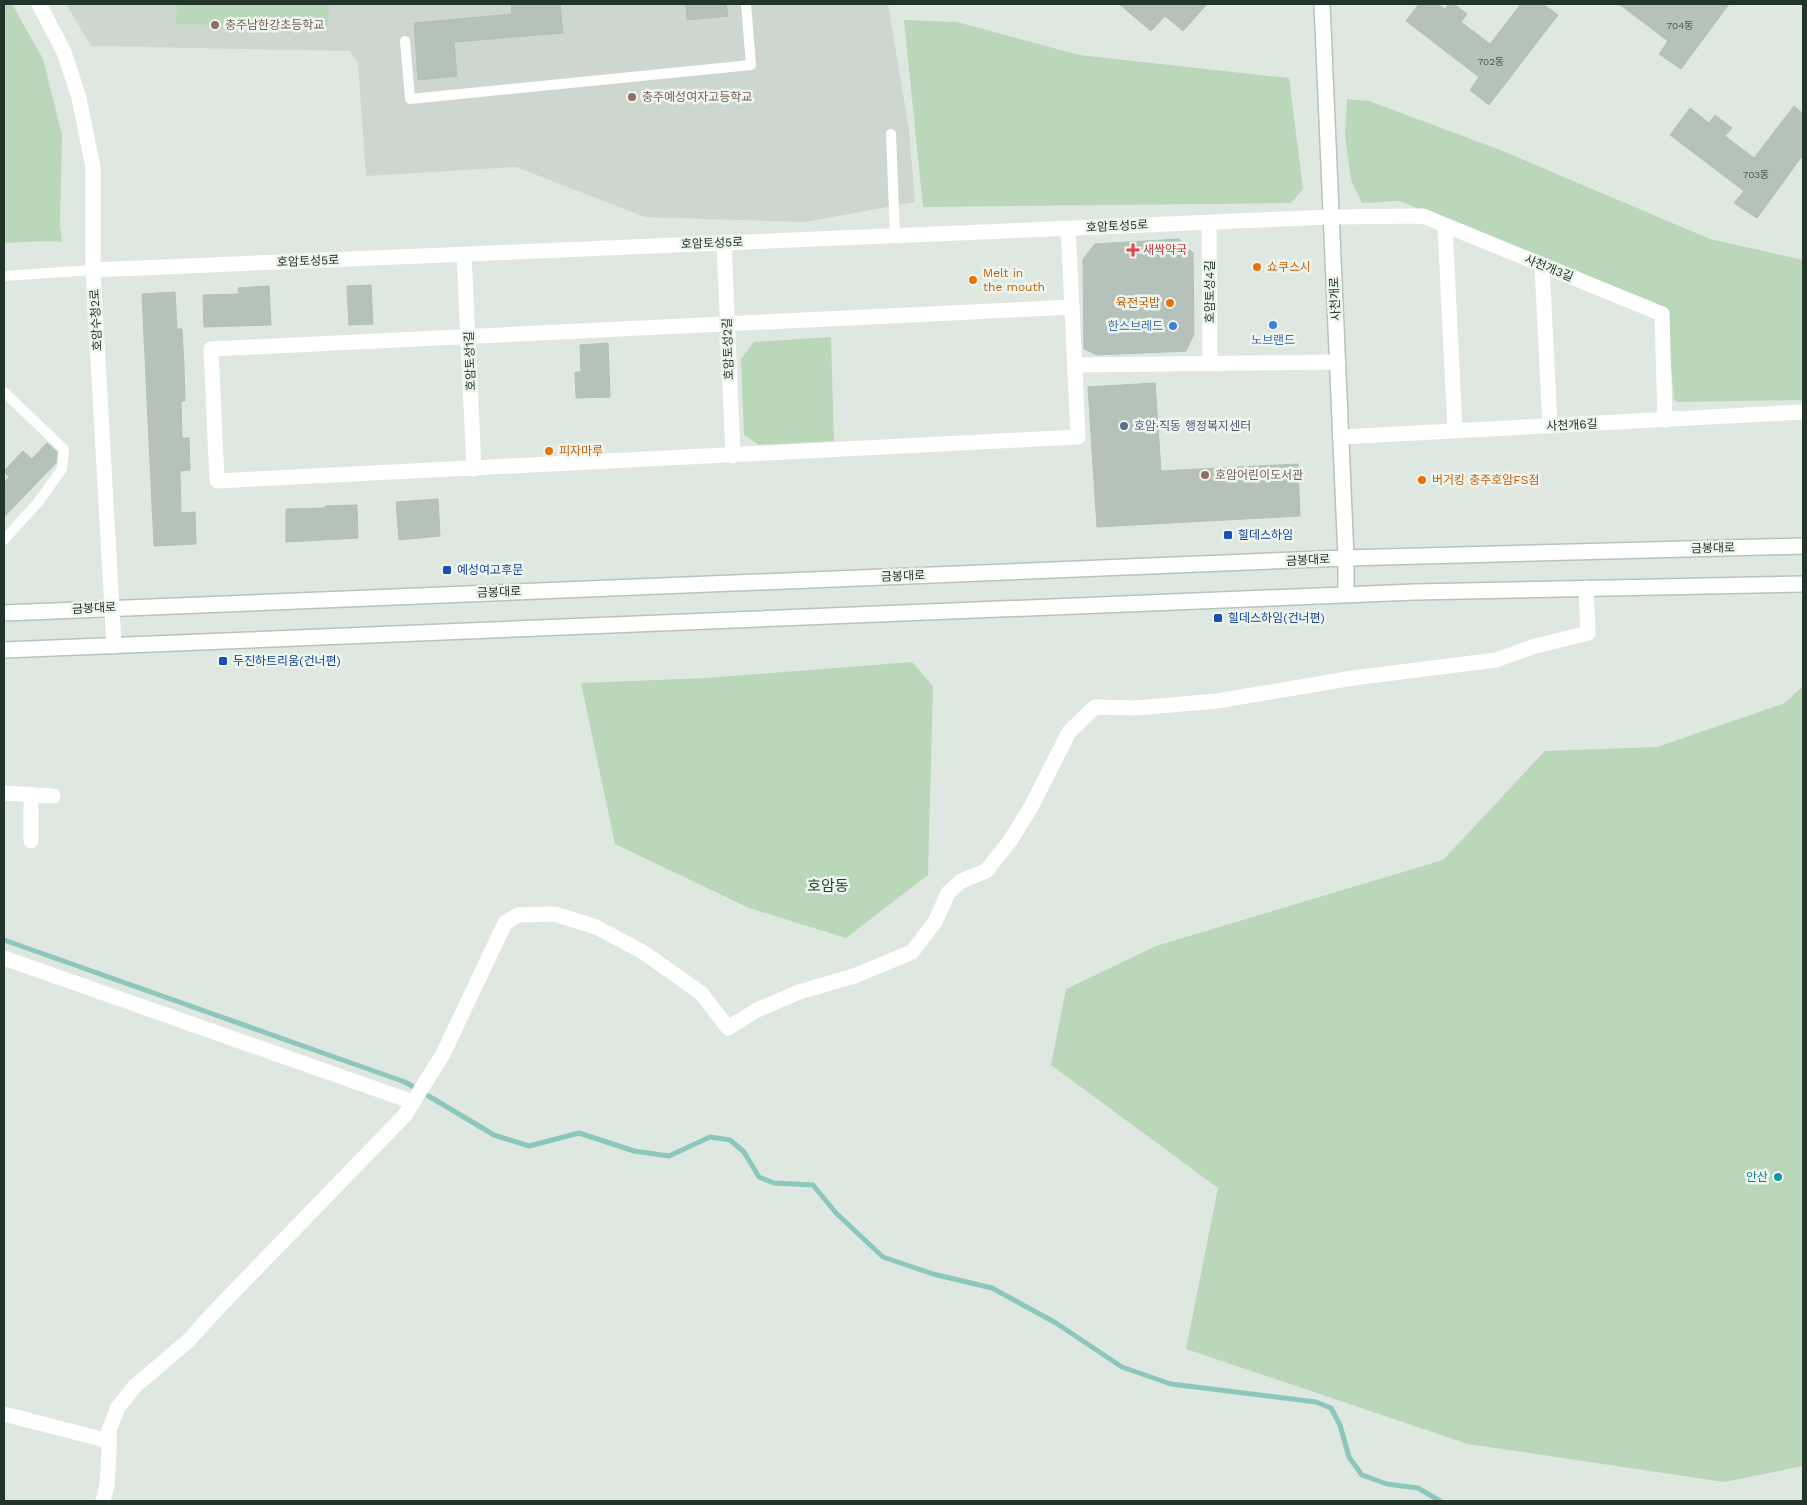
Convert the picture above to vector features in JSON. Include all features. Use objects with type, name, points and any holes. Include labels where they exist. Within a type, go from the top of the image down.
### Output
[{"type":"street","name":"호암수청2로","points":[[39,4],[64,52],[79,98],[93,167],[93,270],[114,646]]},
{"type":"street","name":"사천개로","points":[[1322,4],[1346,558],[1346,595]]},
{"type":"street","name":"사천개3길","points":[[1331,217],[1423,216],[1662,314],[1665,420]]},
{"type":"street","name":"호암토성5로","points":[[93,270],[1331,217]]},
{"type":"street","name":"호암토성4길","points":[[1209,222],[1210,363]]},
{"type":"street","points":[[1444,225],[1455,431]]},
{"type":"street","points":[[1068,228],[1075,365],[1078,437],[217,481],[211,349],[1072,307]]},
{"type":"street","name":"호암토성2길","points":[[724,243],[733,456]]},
{"type":"street","name":"호암토성1길","points":[[464,254],[474,469]]},
{"type":"street","points":[[1542,265],[1550,426]]},
{"type":"street","points":[[1075,365],[1338,362]]},
{"type":"street","name":"사천개6길","points":[[1341,437],[1803,412]]},
{"type":"street","name":"금봉대로","points":[[4,613],[111,607],[1346,558],[1803,546]]},
{"type":"street","points":[[4,650],[1415,592],[1803,584]]},
{"type":"street","points":[[103,1501],[107,1485],[109,1430],[118,1407],[135,1386],[188,1341],[405,1115],[443,1054],[504,923],[518,915],[555,914],[596,927],[643,952],[701,993],[728,1028],[756,1010],[799,992],[854,976],[912,952],[935,922],[948,893],[961,881],[986,871],[1010,841],[1031,807],[1069,732],[1095,707],[1136,708],[1217,701],[1353,678],[1496,660],[1532,647],[1588,633],[1586,588]]},
{"type":"street","points":[[4,793],[54,796]]},
{"type":"street","points":[[31,794],[31,841]]},
{"type":"street","points":[[4,958],[413,1102]]},
{"type":"street","points":[[4,1414],[109,1441]]},
{"type":"lane","points":[[405,41],[410,99],[751,65],[746,4]]},
{"type":"lane","points":[[891,134],[895,236]]},
{"type":"lane","points":[[4,276],[93,270]]},
{"type":"lane","points":[[4,392],[64,449],[62,469],[39,501],[4,540]]},
{"type":"shaded area","name":"충주예성여자고등학교","points":[[66,4],[888,4],[909,130],[915,202],[805,222],[645,217],[516,167],[366,176],[358,64],[350,51],[91,46]]},
{"type":"green space","points":[[4,4],[12,4],[43,59],[62,135],[60,224],[62,242],[4,243]]},
{"type":"green space","points":[[177,4],[329,4],[328,28],[176,24]]},
{"type":"green space","points":[[904,20],[957,22],[1079,55],[1289,78],[1303,189],[1291,203],[923,207]]},
{"type":"green space","points":[[1347,99],[1369,101],[1503,151],[1710,239],[1803,260],[1803,400],[1678,402],[1674,400],[1666,312],[1653,304],[1399,201],[1362,203],[1351,180],[1345,136]]},
{"type":"green space","points":[[831,337],[834,441],[759,445],[744,435],[741,359],[754,342]]},
{"type":"green space","points":[[912,662],[933,686],[928,875],[846,938],[749,908],[615,844],[581,683],[707,678]]},
{"type":"green space","points":[[1803,686],[1803,1466],[1724,1482],[1468,1444],[1186,1349],[1218,1188],[1051,1065],[1066,989],[1156,946],[1443,860],[1545,751],[1657,747],[1785,703]]},
{"type":"building","points":[[511,4],[560,4],[563,33],[454,42],[457,76],[418,80],[414,23],[512,14]]},
{"type":"building","points":[[686,4],[726,4],[728,16],[687,20]]},
{"type":"building","points":[[1119,4],[1207,4],[1183,31],[1165,16],[1151,31]]},
{"type":"building","points":[[1419,4],[1437,4],[1445,9],[1449,4],[1454,4],[1467,14],[1461,22],[1490,44],[1521,4],[1543,4],[1558,15],[1489,105],[1470,90],[1479,77],[1406,21]]},
{"type":"building","points":[[1619,4],[1729,4],[1681,69],[1659,54],[1668,41]]},
{"type":"building","points":[[1794,106],[1803,114],[1803,155],[1757,218],[1734,203],[1744,191],[1670,135],[1690,108],[1709,123],[1715,115],[1732,128],[1725,136],[1754,158]]},
{"type":"building","points":[[1179,239],[1193,253],[1194,334],[1186,351],[1097,355],[1084,349],[1083,259],[1095,244]]},
{"type":"building","points":[[371,285],[373,324],[349,325],[347,286]]},
{"type":"building","points":[[269,286],[271,325],[204,327],[203,295],[239,294],[238,288]]},
{"type":"building","points":[[175,292],[177,329],[182,329],[184,367],[185,401],[181,401],[182,438],[189,438],[190,470],[180,471],[181,513],[195,512],[196,544],[154,546],[142,294]]},
{"type":"building","points":[[608,343],[610,397],[576,398],[575,372],[581,372],[580,345]]},
{"type":"building","name":"호암·직동 행정복지센터","points":[[1155,383],[1161,471],[1298,464],[1300,516],[1097,527],[1088,387]]},
{"type":"building","points":[[47,443],[57,452],[56,463],[4,517],[4,483],[9,477],[4,471],[23,451],[32,459]]},
{"type":"building","points":[[438,499],[440,536],[399,540],[396,502]]},
{"type":"building","points":[[357,505],[358,538],[286,542],[286,509]]},
{"type":"waterway","points":[[4,940],[405,1082],[494,1135],[529,1146],[579,1133],[634,1151],[669,1156],[710,1137],[730,1140],[744,1152],[759,1177],[774,1183],[813,1185],[836,1213],[883,1257],[933,1274],[992,1288],[1056,1323],[1122,1367],[1171,1384],[1316,1402],[1331,1408],[1340,1425],[1349,1457],[1362,1475],[1387,1484],[1418,1488],[1440,1501]]},
{"type":"place","name":"충주남한강초등학교","points":[[215,25]]},
{"type":"place","name":"충주예성여자고등학교","points":[[632,97]]},
{"type":"place","name":"새싹약국","points":[[1133,250]]},
{"type":"place","name":"쇼쿠스시","points":[[1257,267]]},
{"type":"place","name":"Melt in the mouth","points":[[973,280]]},
{"type":"place","name":"육전국밥","points":[[1170,303]]},
{"type":"place","name":"노브랜드","points":[[1273,325]]},
{"type":"place","name":"한스브레드","points":[[1173,326]]},
{"type":"place","name":"호암·직동 행정복지센터","points":[[1124,426]]},
{"type":"place","name":"피자마루","points":[[549,451]]},
{"type":"place","name":"호암어린이도서관","points":[[1205,475]]},
{"type":"place","name":"버거킹 충주호암FS점","points":[[1422,480]]},
{"type":"place","name":"힐데스하임","points":[[1228,535]]},
{"type":"place","name":"예성여고후문","points":[[447,570]]},
{"type":"place","name":"힐데스하임(건너편)","points":[[1218,618]]},
{"type":"place","name":"두진하트리움(건너편)","points":[[223,661]]},
{"type":"place","name":"안산","points":[[1778,1177]]},
{"type":"district","name":"호암동","points":[[828,886]]}]
